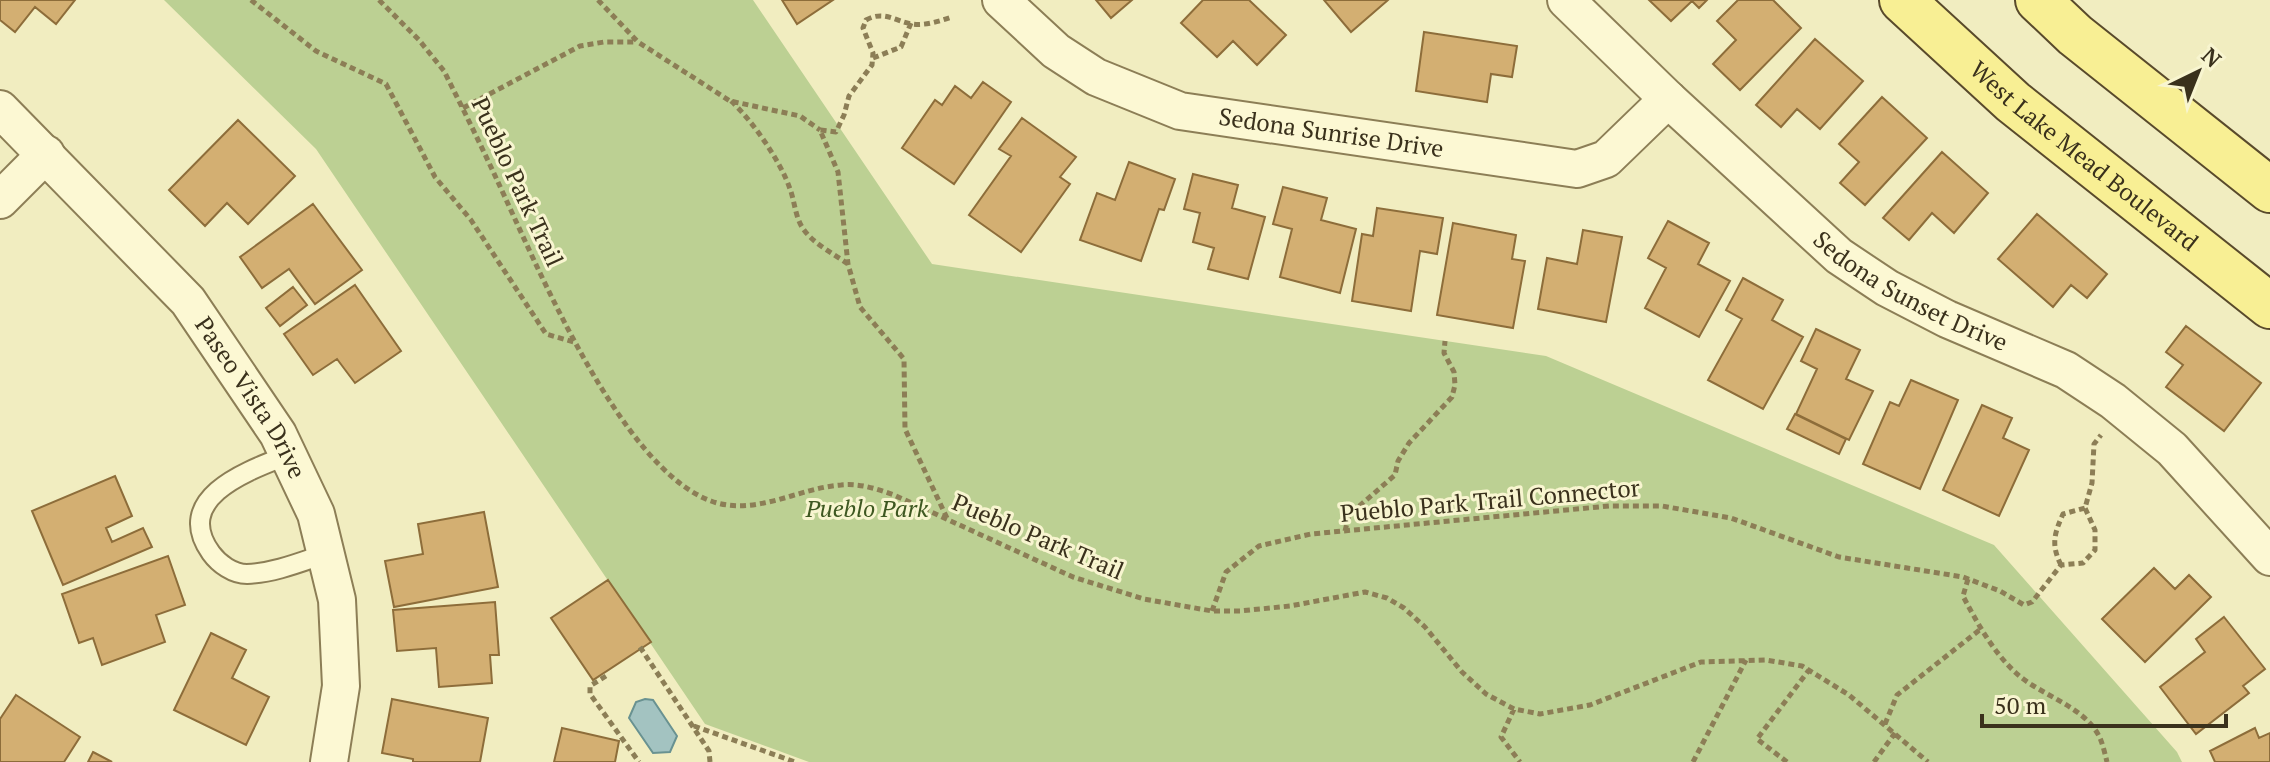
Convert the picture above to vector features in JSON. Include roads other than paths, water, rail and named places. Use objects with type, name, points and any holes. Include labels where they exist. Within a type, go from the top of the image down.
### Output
[{"type":"main road","name":"West Lake Mead Boulevard","points":[[1902,0],[2013,102],[2270,306]]},
{"type":"main road","points":[[2038,0],[2075,35],[2270,190]]},
{"type":"street","name":"Sedona Sunrise Drive","points":[[1001,0],[1056,51],[1096,77],[1180,111],[1577,169],[1606,159],[1668,99]]},
{"type":"street","name":"Sedona Sunset Drive","points":[[1566,0],[1668,99],[1839,256],[1887,288],[1947,319],[2066,370],[2123,409],[2172,449],[2270,557]]},
{"type":"street","name":"Paseo Vista Drive","points":[[0,109],[188,301],[278,434],[316,514],[337,600],[341,686],[329,762]]},
{"type":"street","points":[[0,200],[46,154]]},
{"type":"lane","points":[[288,455],[236,476],[219,488],[207,501],[202,515],[202,533],[210,551],[223,566],[244,574],[289,566],[325,554]]},
{"type":"water","points":[[653,700],[677,736],[670,752],[653,753],[629,718],[636,702]]},
{"type":"park label","name":"Pueblo Park","points":[[867,509]]}]
